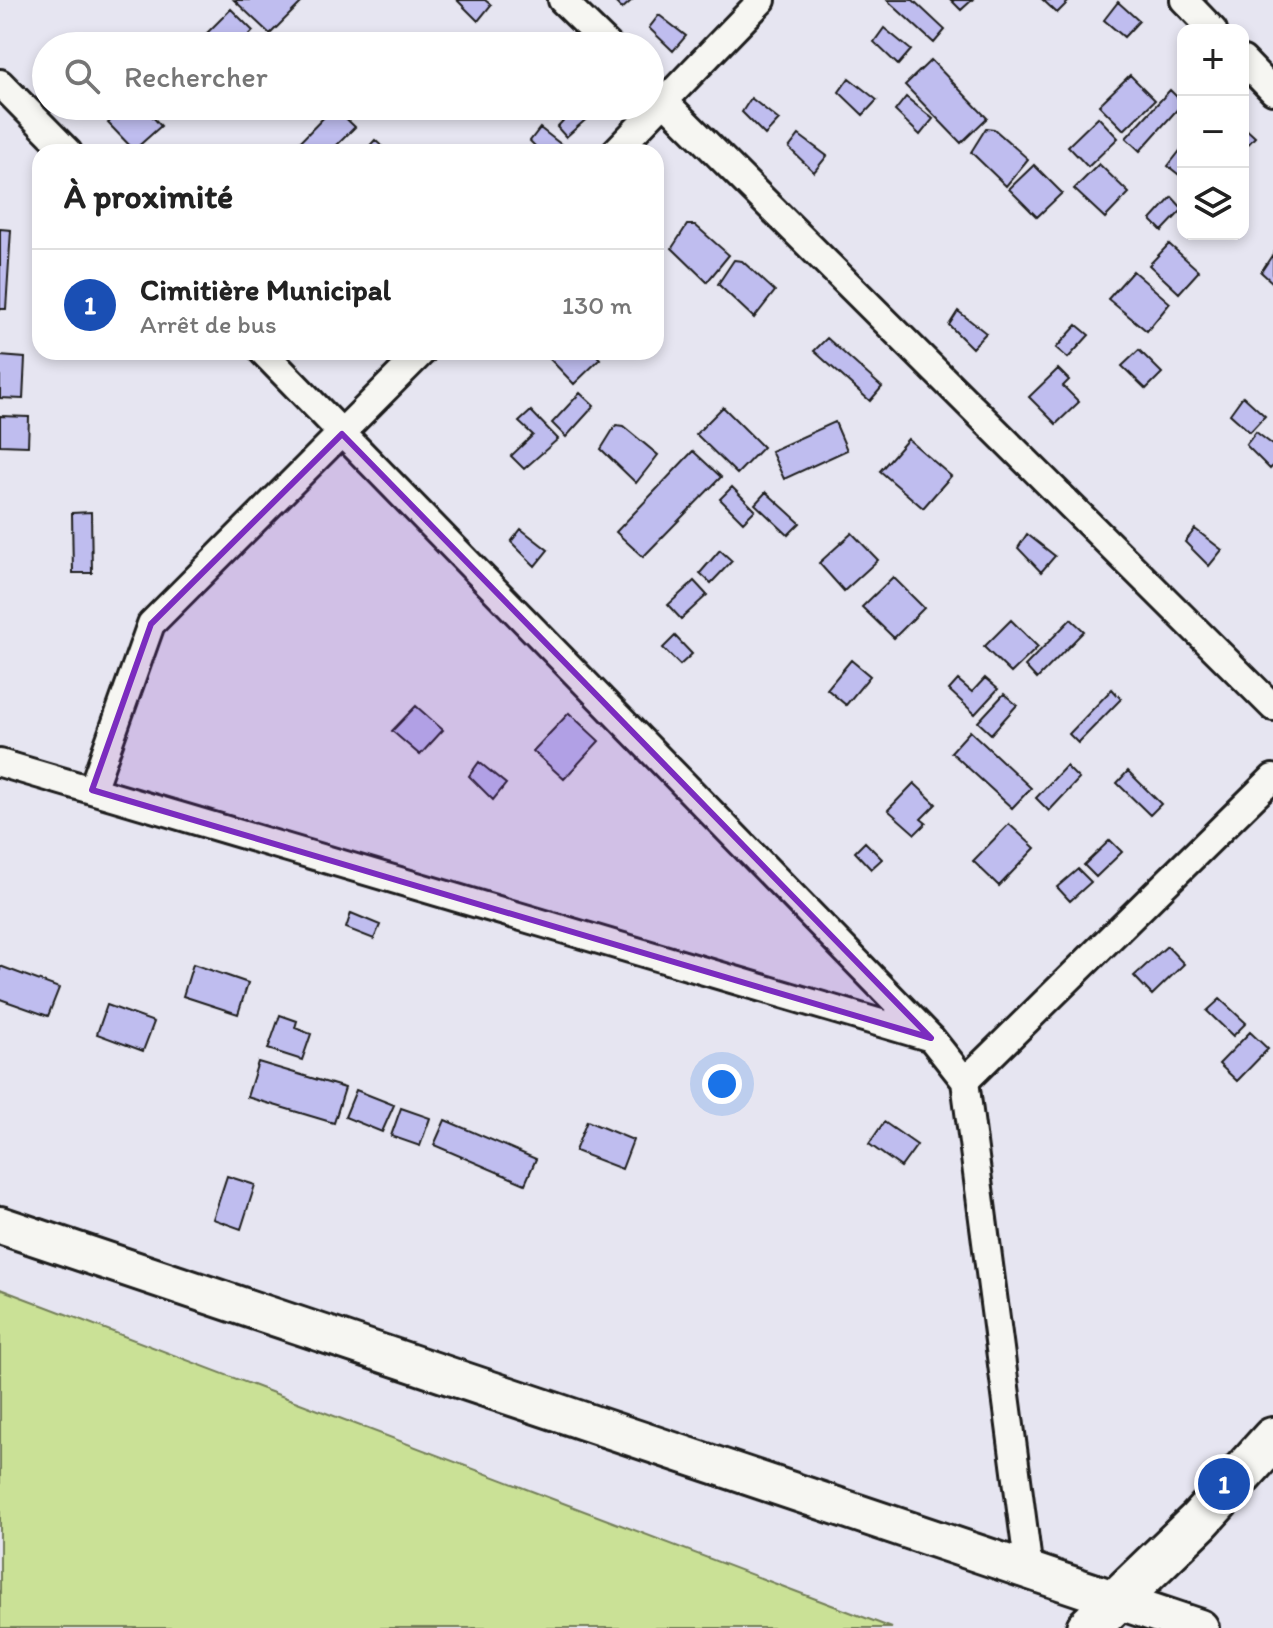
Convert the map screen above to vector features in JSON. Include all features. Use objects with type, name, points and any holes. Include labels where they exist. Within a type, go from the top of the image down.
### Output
[{"type":"main road","points":[[1102,1614],[1199,1521],[1273,1439]]},
{"type":"street","points":[[562,0],[595,32]]},
{"type":"street","points":[[664,88],[762,0]]},
{"type":"street","points":[[1184,0],[1207,24]]},
{"type":"street","points":[[1249,66],[1273,91]]},
{"type":"street","points":[[0,83],[32,115]]},
{"type":"street","points":[[664,101],[1273,707]]},
{"type":"street","points":[[36,120],[60,144]]},
{"type":"street","points":[[621,144],[638,120]]},
{"type":"street","points":[[271,360],[931,1038],[965,1081],[1029,1571]]},
{"type":"street","points":[[92,790],[151,624],[414,360]]},
{"type":"street","points":[[0,763],[931,1038]]},
{"type":"street","points":[[965,1081],[1273,778]]},
{"type":"street","points":[[0,1225],[1029,1571],[1102,1614],[1200,1628]]},
{"type":"highlighted area","points":[[342,434],[931,1038],[92,790],[151,624]]},
{"type":"green space","points":[[0,1289],[892,1628],[0,1628]]},
{"type":"building","points":[[234,0],[304,0],[272,32],[268,32]]},
{"type":"building","points":[[457,0],[485,0],[491,5],[478,21]]},
{"type":"building","points":[[613,0],[632,0],[622,9]]},
{"type":"building","points":[[887,0],[913,0],[945,30],[934,43]]},
{"type":"building","points":[[951,0],[972,0],[961,10]]},
{"type":"building","points":[[1043,0],[1070,0],[1057,13]]},
{"type":"building","points":[[1118,2],[1139,21],[1124,37],[1104,20]]},
{"type":"building","points":[[231,9],[253,31],[252,32],[208,32]]},
{"type":"building","points":[[659,15],[686,36],[673,51],[664,42],[664,32],[653,32],[649,28]]},
{"type":"building","points":[[884,28],[911,50],[898,65],[874,42]]},
{"type":"building","points":[[931,60],[987,118],[961,143],[905,85]]},
{"type":"building","points":[[1130,75],[1155,100],[1124,130],[1099,105]]},
{"type":"building","points":[[849,78],[877,100],[863,115],[839,92]]},
{"type":"building","points":[[1170,90],[1177,97],[1177,110],[1140,151],[1126,138]]},
{"type":"building","points":[[906,97],[933,119],[920,135],[895,111]]},
{"type":"building","points":[[751,98],[779,120],[765,135],[742,112]]},
{"type":"building","points":[[1098,117],[1118,138],[1088,167],[1068,146]]},
{"type":"building","points":[[111,120],[156,120],[161,126],[141,144],[128,144],[108,123]]},
{"type":"building","points":[[321,120],[348,120],[355,127],[338,144],[298,144]]},
{"type":"building","points":[[564,120],[585,120],[566,137],[557,127]]},
{"type":"building","points":[[540,128],[561,144],[533,144],[530,141]]},
{"type":"building","points":[[986,128],[994,129],[1028,159],[1006,186],[971,152]]},
{"type":"building","points":[[799,135],[827,156],[814,172],[789,148]]},
{"type":"building","points":[[1177,155],[1177,173],[1168,166]]},
{"type":"building","points":[[1099,164],[1129,193],[1105,218],[1074,189]]},
{"type":"building","points":[[1034,165],[1062,193],[1037,217],[1009,189]]},
{"type":"building","points":[[1172,197],[1177,202],[1177,215],[1162,231],[1151,220]]},
{"type":"building","points":[[687,225],[695,225],[729,255],[707,282],[672,248]]},
{"type":"building","points":[[0,229],[11,230],[6,309],[0,309]]},
{"type":"building","points":[[1169,244],[1199,271],[1179,293],[1149,265]]},
{"type":"building","points":[[1273,254],[1273,283],[1261,272]]},
{"type":"building","points":[[734,260],[742,261],[775,291],[754,318],[718,284]]},
{"type":"building","points":[[1133,271],[1170,303],[1147,331],[1108,299]]},
{"type":"building","points":[[958,311],[986,333],[972,348],[949,325]]},
{"type":"building","points":[[1077,325],[1089,335],[1068,358],[1056,348]]},
{"type":"building","points":[[827,338],[882,387],[870,401],[814,351]]},
{"type":"building","points":[[1139,350],[1162,373],[1146,389],[1122,366]]},
{"type":"building","points":[[0,356],[25,358],[23,399],[0,398]]},
{"type":"building","points":[[551,360],[599,360],[574,384]]},
{"type":"building","points":[[1058,369],[1069,380],[1063,386],[1079,402],[1056,424],[1029,397]]},
{"type":"building","points":[[580,393],[594,406],[566,437],[552,423]]},
{"type":"building","points":[[1243,396],[1265,416],[1250,432],[1230,414]]},
{"type":"building","points":[[723,407],[763,447],[737,474],[696,434]]},
{"type":"building","points":[[531,411],[558,439],[524,469],[511,456],[533,435],[519,422]]},
{"type":"building","points":[[0,416],[29,417],[28,446],[0,445]]},
{"type":"building","points":[[835,422],[847,450],[784,479],[771,451]]},
{"type":"building","points":[[616,425],[623,426],[658,455],[636,483],[601,449]]},
{"type":"building","points":[[1256,432],[1273,445],[1273,466],[1270,469],[1246,445]]},
{"type":"building","points":[[908,439],[951,476],[923,508],[880,471]]},
{"type":"building","points":[[693,451],[721,477],[643,557],[616,532]]},
{"type":"building","points":[[732,487],[755,510],[743,522],[720,499]]},
{"type":"building","points":[[766,492],[800,523],[788,535],[755,504]]},
{"type":"building","points":[[91,512],[92,573],[73,573],[72,513]]},
{"type":"building","points":[[521,529],[548,550],[535,566],[511,542]]},
{"type":"building","points":[[1195,529],[1222,550],[1209,566],[1185,542]]},
{"type":"building","points":[[852,533],[878,560],[844,591],[819,563]]},
{"type":"building","points":[[1027,534],[1055,556],[1041,572],[1018,548]]},
{"type":"building","points":[[720,550],[732,561],[711,583],[700,573]]},
{"type":"building","points":[[893,577],[924,608],[894,638],[862,607]]},
{"type":"building","points":[[694,581],[707,595],[681,619],[668,605]]},
{"type":"building","points":[[1071,619],[1084,631],[1037,679],[1025,666]]},
{"type":"building","points":[[1011,620],[1038,647],[1011,673],[984,647]]},
{"type":"building","points":[[675,636],[692,654],[680,665],[663,648]]},
{"type":"building","points":[[851,660],[870,676],[846,705],[827,689]]},
{"type":"building","points":[[985,678],[998,689],[975,714],[949,690],[958,680],[972,692]]},
{"type":"building","points":[[1112,689],[1121,699],[1078,743],[1069,734]]},
{"type":"building","points":[[1004,694],[1017,705],[991,734],[978,722]]},
{"type":"building","points":[[416,706],[443,730],[420,755],[392,731]]},
{"type":"building","points":[[569,713],[599,741],[564,779],[533,751]]},
{"type":"building","points":[[970,731],[1031,788],[1012,808],[951,752]]},
{"type":"building","points":[[479,762],[506,784],[493,800],[469,776]]},
{"type":"building","points":[[1066,766],[1079,779],[1049,811],[1036,798]]},
{"type":"building","points":[[1128,771],[1161,804],[1150,815],[1117,783]]},
{"type":"building","points":[[914,783],[936,804],[921,819],[926,823],[915,834],[888,810]]},
{"type":"building","points":[[1009,824],[1035,848],[999,886],[973,861]]},
{"type":"building","points":[[1110,840],[1122,852],[1096,877],[1084,865]]},
{"type":"building","points":[[865,842],[882,859],[871,869],[855,852]]},
{"type":"building","points":[[1078,869],[1091,882],[1070,901],[1057,887]]},
{"type":"building","points":[[351,913],[380,925],[374,939],[346,928]]},
{"type":"building","points":[[1167,946],[1184,964],[1152,995],[1134,976]]},
{"type":"building","points":[[193,964],[248,983],[238,1014],[183,996]]},
{"type":"building","points":[[0,966],[59,988],[48,1016],[0,999]]},
{"type":"building","points":[[1220,999],[1246,1023],[1233,1036],[1207,1011]]},
{"type":"building","points":[[107,1005],[154,1022],[143,1051],[97,1034]]},
{"type":"building","points":[[280,1015],[297,1021],[295,1028],[311,1034],[302,1060],[268,1049]]},
{"type":"building","points":[[1250,1032],[1268,1049],[1237,1081],[1219,1064]]},
{"type":"building","points":[[258,1062],[345,1088],[334,1123],[247,1097]]},
{"type":"building","points":[[356,1090],[394,1105],[382,1132],[345,1117]]},
{"type":"building","points":[[401,1108],[430,1118],[420,1146],[391,1136]]},
{"type":"building","points":[[445,1120],[536,1159],[525,1184],[434,1145]]},
{"type":"building","points":[[587,1121],[633,1140],[622,1169],[575,1151]]},
{"type":"building","points":[[884,1122],[917,1145],[901,1167],[869,1144]]},
{"type":"building","points":[[227,1176],[255,1185],[241,1229],[213,1219]]},
{"type":"place","name":"Cimitière Municipal","points":[[1224,1484]]}]
